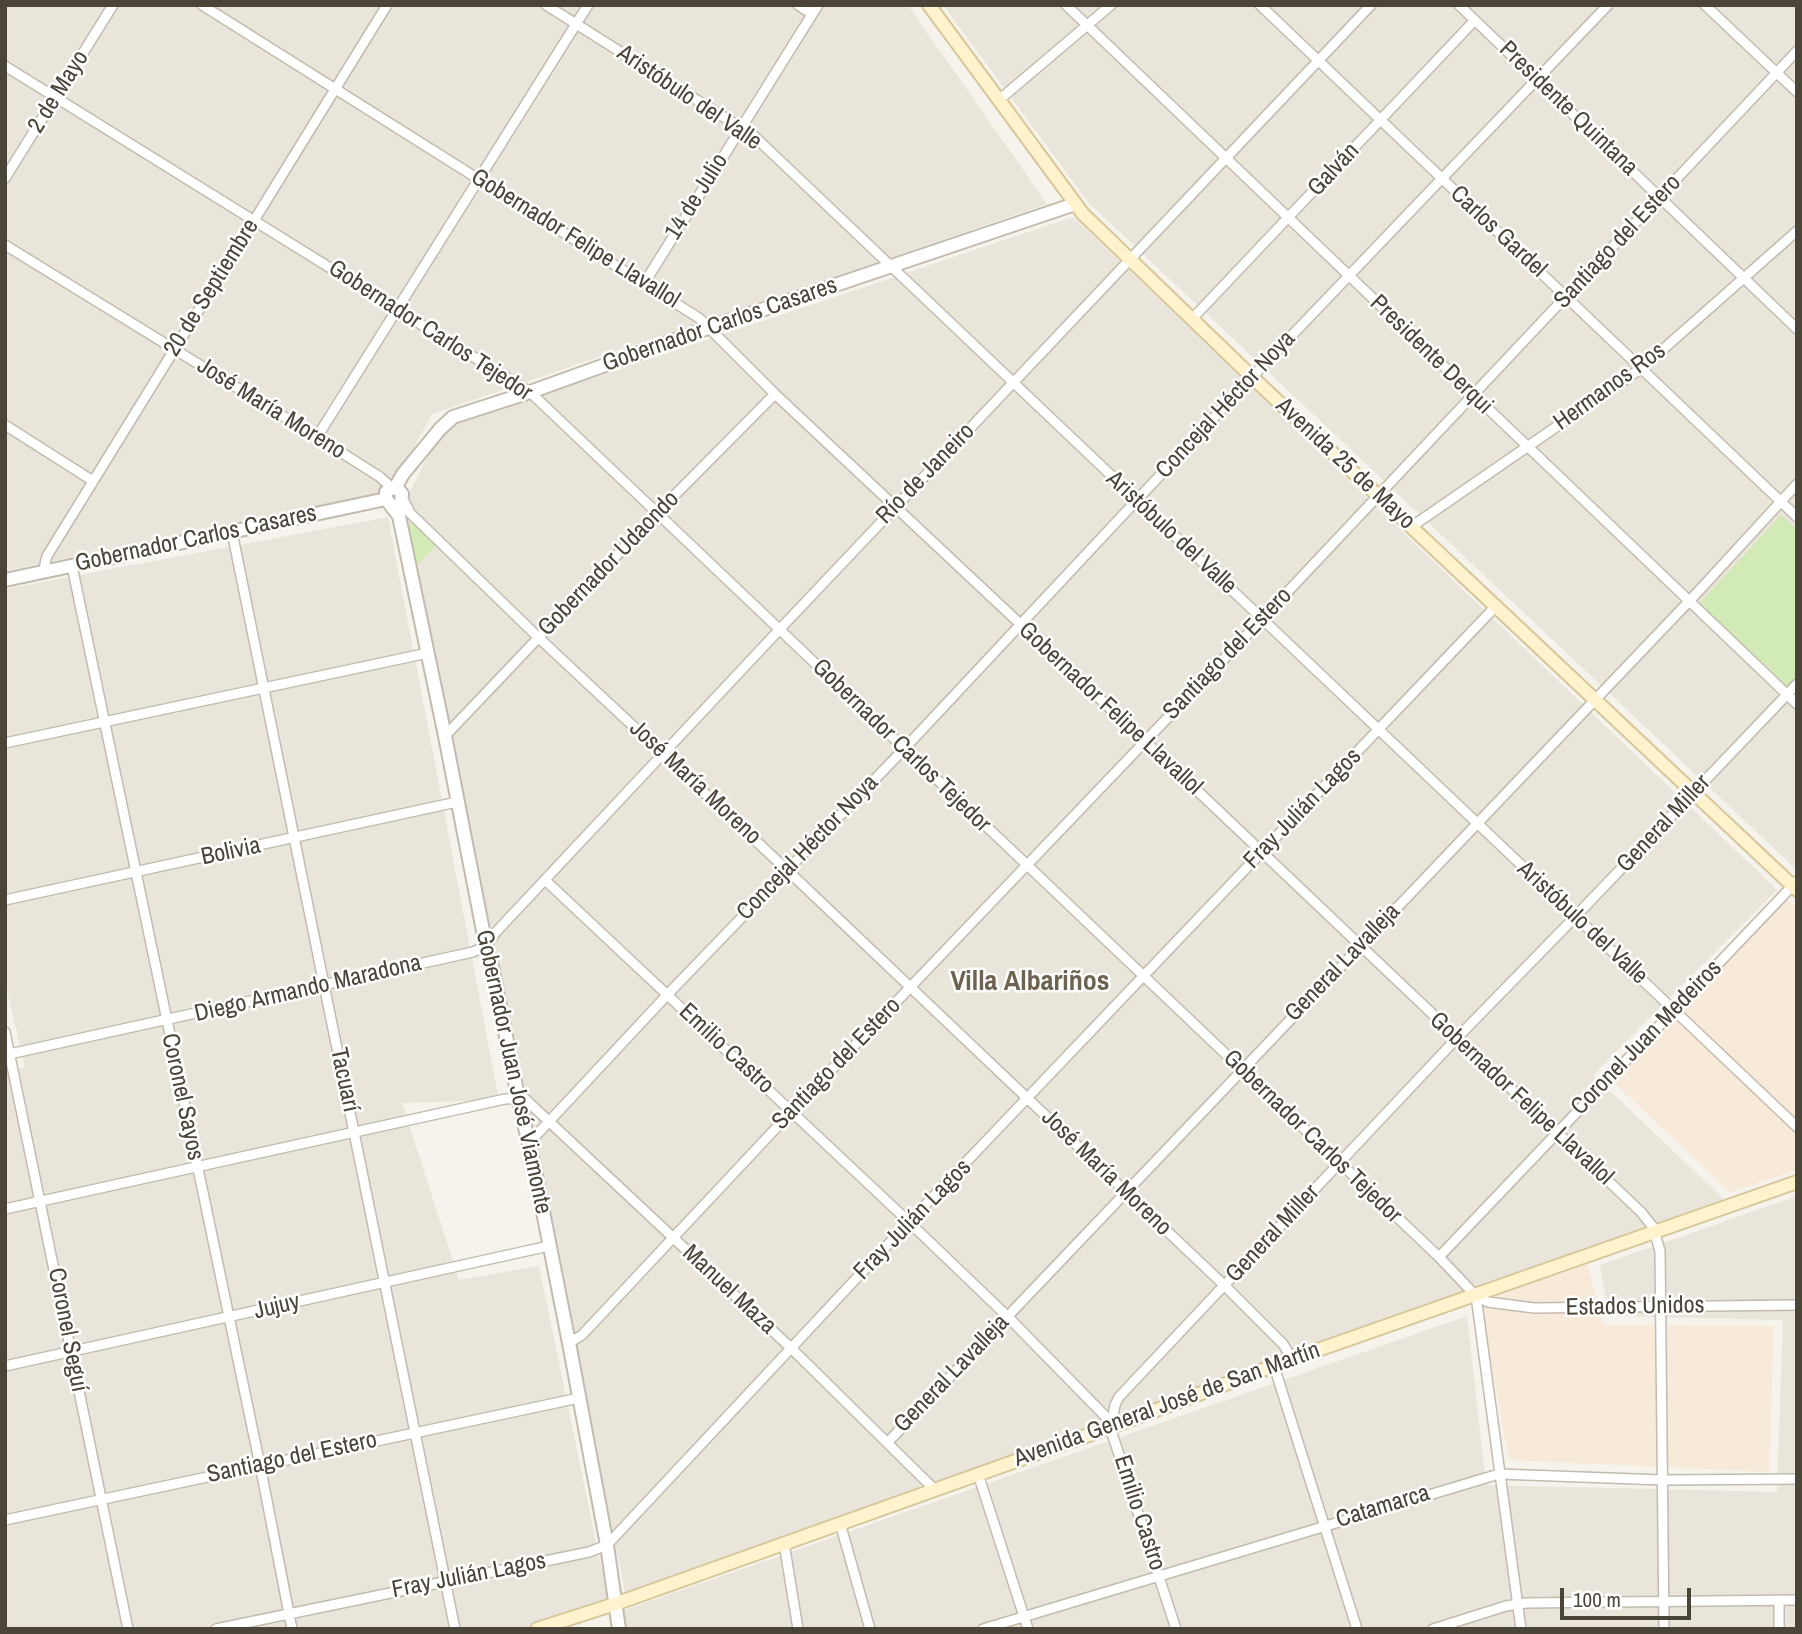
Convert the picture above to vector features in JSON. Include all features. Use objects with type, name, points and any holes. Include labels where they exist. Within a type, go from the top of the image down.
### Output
[{"type":"main road","name":"Avenida 25 de Mayo","points":[[929,5],[1075,204],[1252,377],[1795,885]]},
{"type":"main road","name":"Avenida General José de San Martín","points":[[537,1629],[615,1604],[1111,1427],[1292,1359],[1797,1182]]},
{"type":"street","name":"2 de Mayo","points":[[5,178],[113,5]]},
{"type":"street","name":"Gobernador Felipe Llavallol","points":[[202,5],[692,312],[894,508],[1558,1132],[1641,1212],[1656,1233]]},
{"type":"street","name":"20 de Septiembre","points":[[43,572],[47,556],[387,5]]},
{"type":"street","name":"Aristóbulo del Valle","points":[[546,5],[754,136],[1797,1127]]},
{"type":"street","points":[[317,437],[588,5]]},
{"type":"street","points":[[798,5],[812,14]]},
{"type":"street","name":"14 de Julio","points":[[645,282],[818,5]]},
{"type":"street","name":"Presidente Derqui","points":[[1066,5],[1687,602],[1797,704]]},
{"type":"street","points":[[999,100],[1111,5]]},
{"type":"street","name":"Carlos Gardel","points":[[1260,5],[1797,517]]},
{"type":"street","name":"Río de Janeiro","points":[[486,946],[779,630],[1371,5]]},
{"type":"street","name":"Presidente Quintana","points":[[1460,5],[1797,329]]},
{"type":"street","name":"Concejal Héctor Noya","points":[[529,1143],[1252,377],[1608,5]]},
{"type":"street","points":[[1705,5],[1797,92]]},
{"type":"street","name":"Galván","points":[[1192,319],[1475,20]]},
{"type":"street","name":"Santiago del Estero","points":[[569,1343],[582,1335],[1797,51]]},
{"type":"street","name":"Gobernador Carlos Tejedor","points":[[5,66],[530,392],[1439,1257],[1476,1296]]},
{"type":"street","name":"Gobernador Carlos Casares","points":[[5,580],[394,496],[403,474],[439,429],[453,417],[1075,204]]},
{"type":"street","name":"Hermanos Ros","points":[[1411,527],[1643,368],[1797,232]]},
{"type":"street","name":"José María Moreno","points":[[5,245],[380,477],[410,513],[539,638],[1225,1286],[1283,1344],[1292,1359]]},
{"type":"street","name":"Gobernador Udaondo","points":[[445,736],[656,513],[775,394]]},
{"type":"street","points":[[5,425],[93,481]]},
{"type":"street","name":"General Lavalleja","points":[[888,1441],[1797,485]]},
{"type":"street","name":"Gobernador Juan José Viamonte","points":[[394,496],[569,1343],[607,1545],[619,1629]]},
{"type":"street","name":"Tacuarí","points":[[232,532],[455,1629]]},
{"type":"street","name":"Coronel Sayos","points":[[72,566],[292,1629]]},
{"type":"street","name":"Fray Julián Lagos","points":[[216,1629],[589,1552],[607,1545],[909,1222],[1496,606]]},
{"type":"street","points":[[5,743],[428,653]]},
{"type":"street","name":"General Miller","points":[[1111,1427],[1119,1397],[1457,1038],[1797,684]]},
{"type":"street","name":"Bolivia","points":[[5,900],[457,802]]},
{"type":"street","name":"Emilio Castro","points":[[545,880],[909,1222],[1008,1317],[1107,1418],[1176,1629]]},
{"type":"street","name":"Coronel Juan Medeiros","points":[[1439,1257],[1795,885]]},
{"type":"street","name":"Diego Armando Maradona","points":[[8,1055],[324,986],[473,952],[486,946]]},
{"type":"street","name":"Coronel Seguí","points":[[5,1032],[128,1629]]},
{"type":"street","points":[[5,1209],[518,1097]]},
{"type":"street","name":"Manuel Maza","points":[[518,1097],[531,1103],[791,1348],[934,1489]]},
{"type":"street","points":[[1656,1233],[1660,1251],[1664,1629]]},
{"type":"street","name":"Jujuy","points":[[5,1366],[549,1246]]},
{"type":"street","points":[[1476,1296],[1521,1629]]},
{"type":"street","name":"Estados Unidos","points":[[1476,1296],[1489,1303],[1519,1307],[1797,1305]]},
{"type":"street","points":[[1274,1366],[1357,1629]]},
{"type":"street","name":"Santiago del Estero","points":[[5,1520],[579,1398]]},
{"type":"street","points":[[978,1474],[1028,1629]]},
{"type":"street","name":"Catamarca","points":[[983,1629],[1499,1474],[1663,1480],[1797,1479]]},
{"type":"street","points":[[840,1523],[870,1629]]},
{"type":"street","points":[[784,1543],[798,1629]]},
{"type":"street","points":[[1779,1600],[1779,1629]]},
{"type":"street","points":[[1433,1629],[1516,1603],[1797,1600]]},
{"type":"shaded area","points":[[5,5],[908,5],[1047,204],[432,414],[390,492],[5,571]]},
{"type":"shaded area","points":[[943,5],[1797,5],[1797,870],[1088,202]]},
{"type":"shaded area","points":[[1073,217],[1777,890],[1593,1075],[1724,1199],[626,1597],[404,504],[441,429]]},
{"type":"shaded area","points":[[388,517],[499,1100],[402,1103],[459,1280],[539,1266],[609,1605],[533,1629],[5,1629],[5,1071],[25,1067],[5,982],[5,589]]},
{"type":"shaded area","points":[[1784,897],[1797,908],[1797,1170],[1730,1192],[1613,1082]]},
{"type":"shaded area","points":[[1797,1196],[1797,1629],[625,1629],[622,1611],[1467,1316],[1486,1485],[1777,1492],[1783,1320],[1609,1316],[1600,1265]]},
{"type":"shaded area","points":[[1587,1262],[1603,1325],[1774,1326],[1769,1472],[1509,1460],[1480,1302]]},
{"type":"green space","points":[[1781,515],[1797,530],[1797,676],[1787,687],[1698,605]]},
{"type":"green space","points":[[410,523],[416,523],[438,543],[415,568],[407,528]]},
{"type":"district","name":"Villa Albariños","points":[[1030,982]]}]
